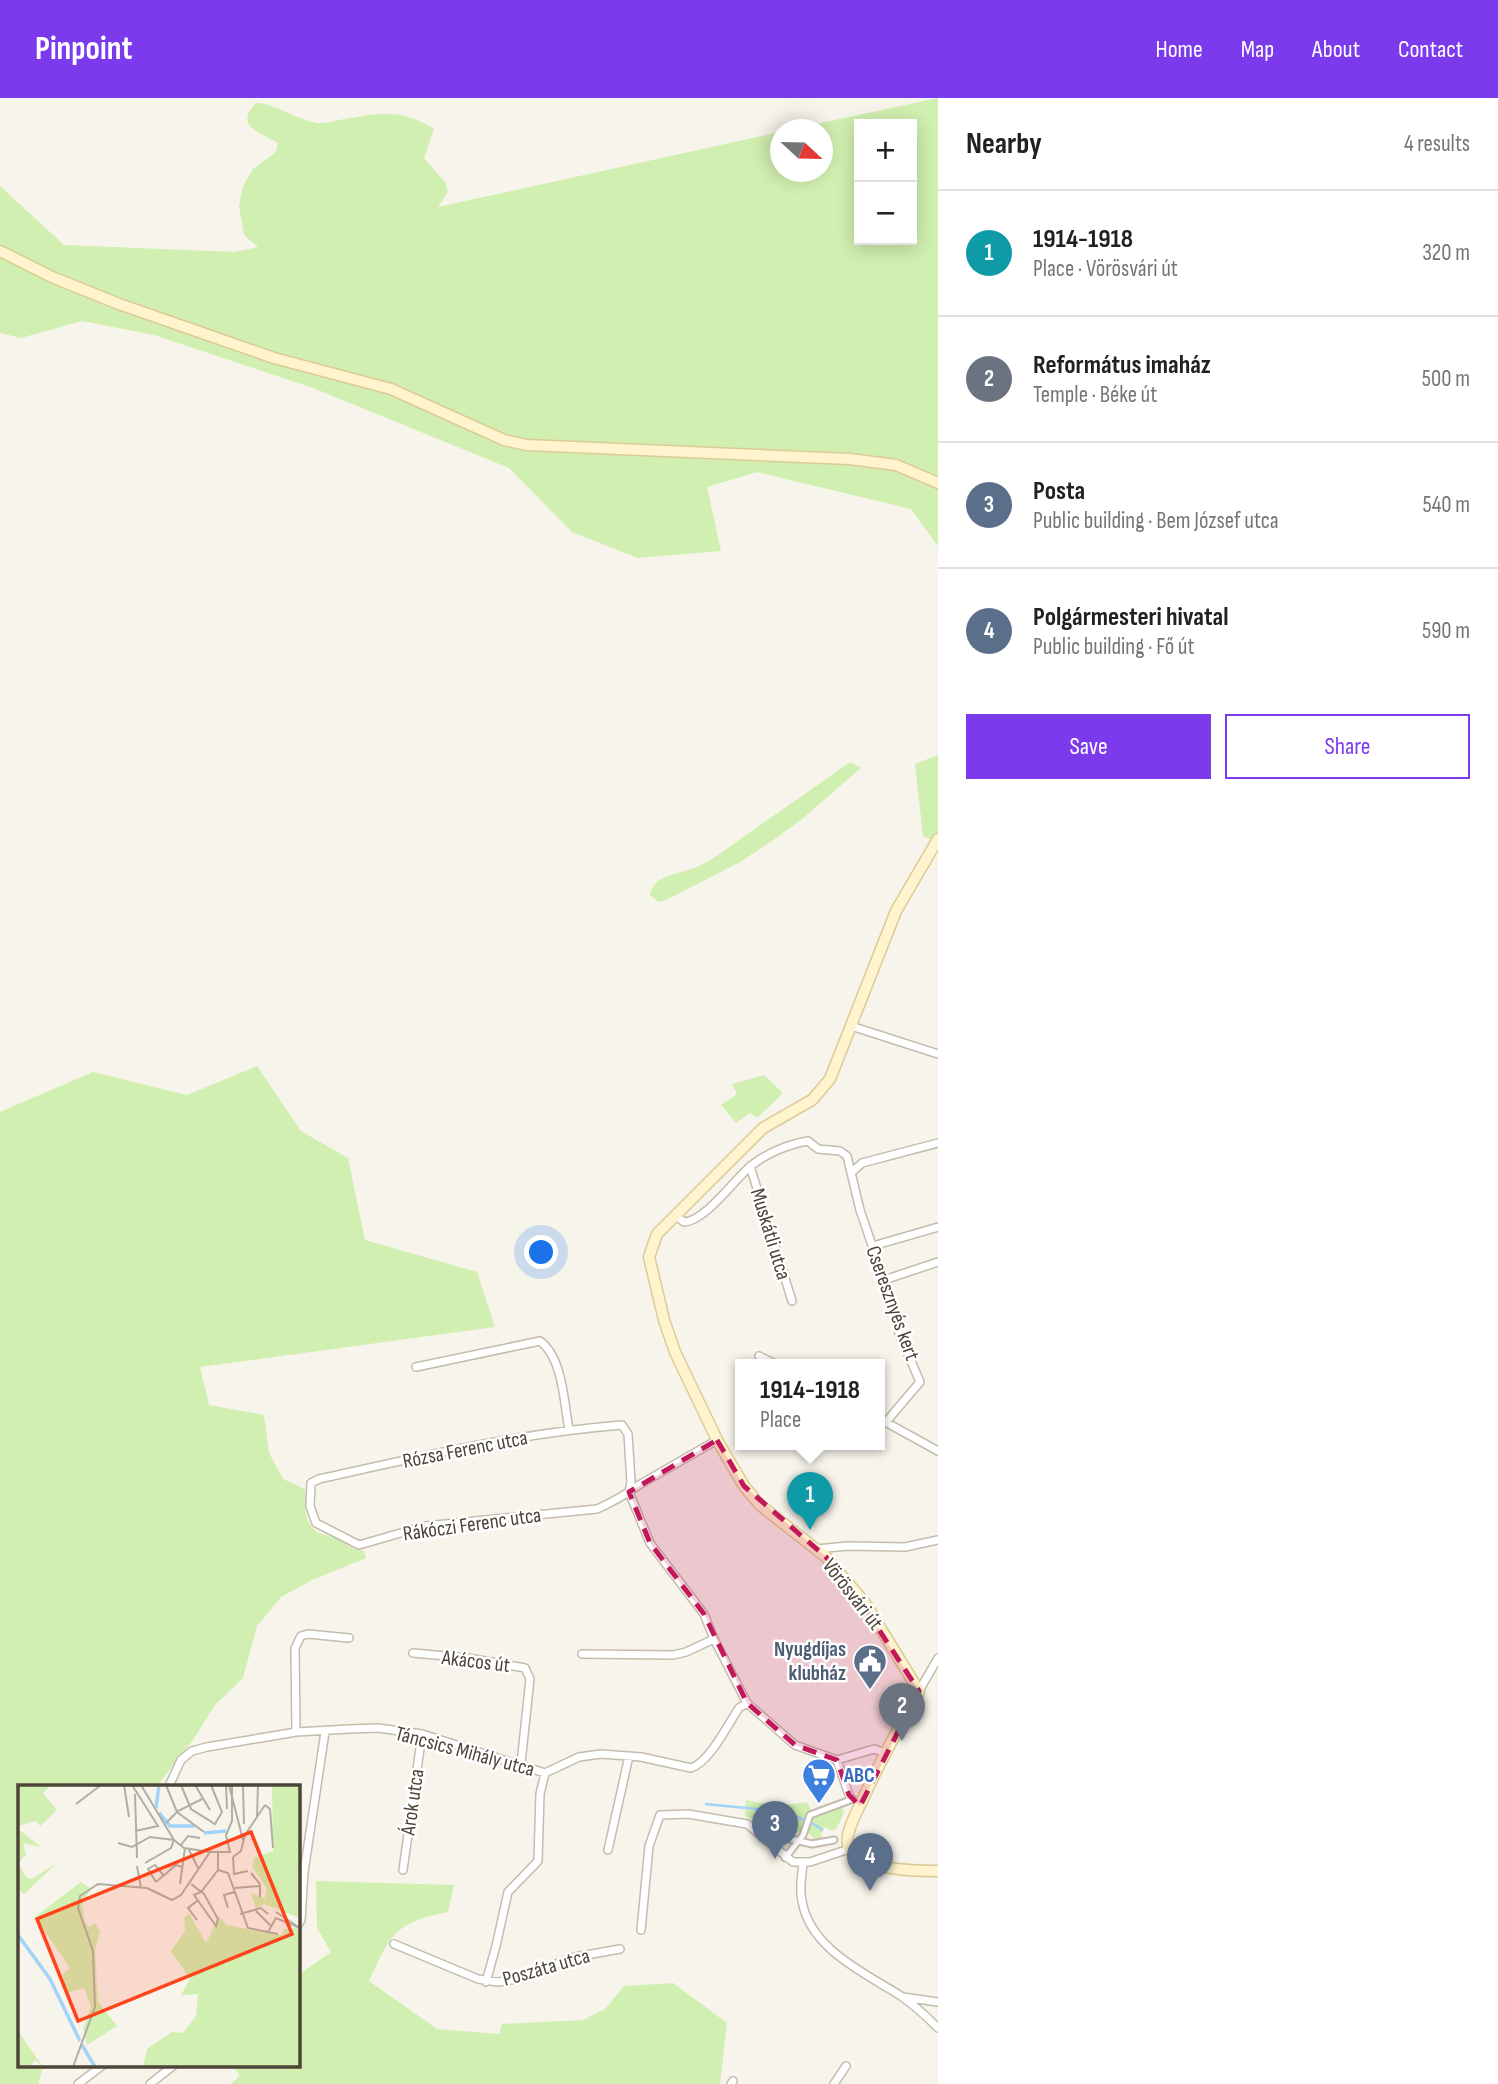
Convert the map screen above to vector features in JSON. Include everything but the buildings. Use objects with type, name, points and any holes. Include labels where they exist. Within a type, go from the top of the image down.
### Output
[{"type":"main road","points":[[0,251],[52,277],[119,304],[274,358],[391,389],[505,440],[527,445],[850,459],[896,465],[938,483]]},
{"type":"main road","name":"Vörösvári út","points":[[919,1691],[865,1604],[817,1549],[760,1505],[744,1486],[717,1440],[675,1352],[657,1291],[650,1251],[657,1234],[763,1128],[812,1100],[830,1079],[896,911],[938,839]]},
{"type":"main road","points":[[919,1691],[885,1753],[854,1800],[847,1836],[849,1849],[853,1854],[877,1864],[899,1869],[938,1871]]},
{"type":"street","points":[[851,1026],[938,1054]]},
{"type":"street","points":[[675,1215],[684,1222],[695,1219],[721,1197],[750,1166],[778,1150],[808,1141],[818,1149],[844,1153],[852,1172],[862,1163],[938,1143]]},
{"type":"street","name":"Muskátli utca","points":[[750,1166],[792,1301]]},
{"type":"street","name":"Cseresznyés kert","points":[[852,1172],[860,1210],[899,1333],[920,1382],[885,1419]]},
{"type":"street","points":[[873,1246],[938,1227]]},
{"type":"street","points":[[884,1280],[938,1262]]},
{"type":"street","points":[[416,1367],[540,1340],[550,1350],[558,1370],[569,1430]]},
{"type":"street","points":[[759,1356],[765,1359]]},
{"type":"street","points":[[885,1422],[938,1451]]},
{"type":"street","name":"Rózsa Ferenc utca","points":[[311,1483],[443,1452],[569,1430],[622,1425],[628,1434],[631,1482],[629,1492]]},
{"type":"street","points":[[717,1440],[629,1492],[650,1543],[704,1614],[747,1703],[795,1745],[837,1760],[874,1749],[885,1753]]},
{"type":"street","name":"Rákóczi Ferenc utca","points":[[311,1483],[310,1506],[316,1523],[359,1545],[425,1526],[597,1509],[623,1498],[629,1492]]},
{"type":"street","points":[[817,1549],[847,1546],[905,1547],[938,1540]]},
{"type":"street","points":[[296,1732],[295,1648],[301,1636],[308,1634],[349,1638]]},
{"type":"street","points":[[582,1654],[673,1655],[714,1639]]},
{"type":"street","name":"Akácos út","points":[[413,1653],[468,1658],[525,1668],[530,1679],[521,1763]]},
{"type":"street","points":[[919,1691],[938,1658]]},
{"type":"street","name":"Táncsics Mihály utca","points":[[170,1785],[181,1760],[192,1751],[296,1732],[378,1728],[422,1734],[521,1763],[545,1773],[579,1757],[601,1754],[695,1767],[712,1749],[740,1708],[747,1703]]},
{"type":"street","points":[[299,1923],[301,1868],[325,1732]]},
{"type":"street","name":"Árok utca","points":[[403,1870],[422,1734]]},
{"type":"street","points":[[608,1850],[629,1756]]},
{"type":"street","points":[[785,1858],[803,1835],[809,1818],[854,1800],[837,1760]]},
{"type":"street","points":[[486,1982],[508,1892],[538,1861],[540,1794],[545,1773]]},
{"type":"street","points":[[640,1930],[649,1846],[660,1815],[688,1814],[750,1826],[793,1862],[803,1863],[849,1849]]},
{"type":"street","points":[[763,1837],[815,1844],[834,1840]]},
{"type":"street","points":[[803,1863],[802,1903],[825,1944],[902,1997],[938,2028]]},
{"type":"street","name":"Poszáta utca","points":[[394,1944],[486,1982],[508,1982],[575,1957],[620,1949]]},
{"type":"street","points":[[902,1997],[938,2002]]},
{"type":"street","points":[[78,2084],[102,2066]]},
{"type":"street","points":[[150,2084],[173,2066]]},
{"type":"street","points":[[834,2084],[846,2066]]},
{"type":"highlighted area","points":[[717,1440],[744,1486],[826,1557],[851,1587],[919,1691],[860,1806],[849,1795],[837,1760],[795,1745],[747,1703],[704,1614],[650,1543],[629,1492]]},
{"type":"green space","points":[[938,98],[938,546],[911,509],[757,472],[707,487],[721,551],[638,558],[572,532],[509,468],[313,388],[154,335],[82,321],[21,338],[0,333],[0,186],[64,245],[235,252],[258,247],[244,235],[239,206],[243,186],[253,169],[276,152],[278,143],[248,123],[247,118],[256,103],[318,123],[390,114],[422,122],[434,129],[424,158],[445,182],[448,192],[438,207],[770,134],[770,182],[833,182],[833,120]]},
{"type":"green space","points":[[938,755],[938,832],[933,841],[923,836],[915,764]]},
{"type":"green space","points":[[850,762],[861,768],[772,841],[740,862],[668,899],[658,902],[650,895],[652,888],[662,879],[697,867],[718,855]]},
{"type":"green space","points":[[257,1066],[301,1131],[348,1158],[365,1240],[477,1272],[495,1327],[200,1367],[209,1405],[264,1415],[269,1453],[283,1479],[305,1489],[306,1515],[311,1526],[322,1534],[364,1551],[366,1558],[312,1580],[281,1597],[257,1626],[243,1678],[215,1705],[193,1740],[158,1785],[18,1785],[18,2066],[44,2066],[38,2084],[0,2084],[0,1112],[93,1072],[187,1095]]},
{"type":"green space","points":[[764,1075],[783,1093],[757,1118],[750,1113],[736,1123],[721,1105],[737,1094],[732,1084]]},
{"type":"green space","points":[[746,1800],[777,1806],[807,1802],[812,1812],[803,1831],[781,1831],[745,1816]]},
{"type":"green space","points":[[841,1805],[844,1812],[837,1828],[832,1831],[825,1827],[821,1834],[823,1839],[815,1842],[812,1836],[806,1833],[811,1817]]},
{"type":"green space","points":[[316,1881],[454,1885],[448,1912],[416,1920],[397,1933],[383,1952],[369,1981],[437,2029],[499,2034],[502,2024],[583,2020],[605,2009],[624,1986],[673,1983],[727,2023],[720,2084],[231,2084],[240,2075],[232,2066],[299,2066],[299,1974],[331,1952],[317,1928]]},
{"type":"waterway","points":[[706,1804],[783,1813],[798,1817],[822,1830]]},
{"type":"place","name":"1914-1918","points":[[810,1530]]},
{"type":"place","name":"Nyugdíjas klubház","points":[[870,1691]]},
{"type":"place","name":"Református imaház","points":[[902,1741]]},
{"type":"place","name":"ABC","points":[[819,1805]]},
{"type":"place","name":"Posta","points":[[775,1859]]},
{"type":"place","name":"Polgármesteri hivatal","points":[[870,1891]]}]
